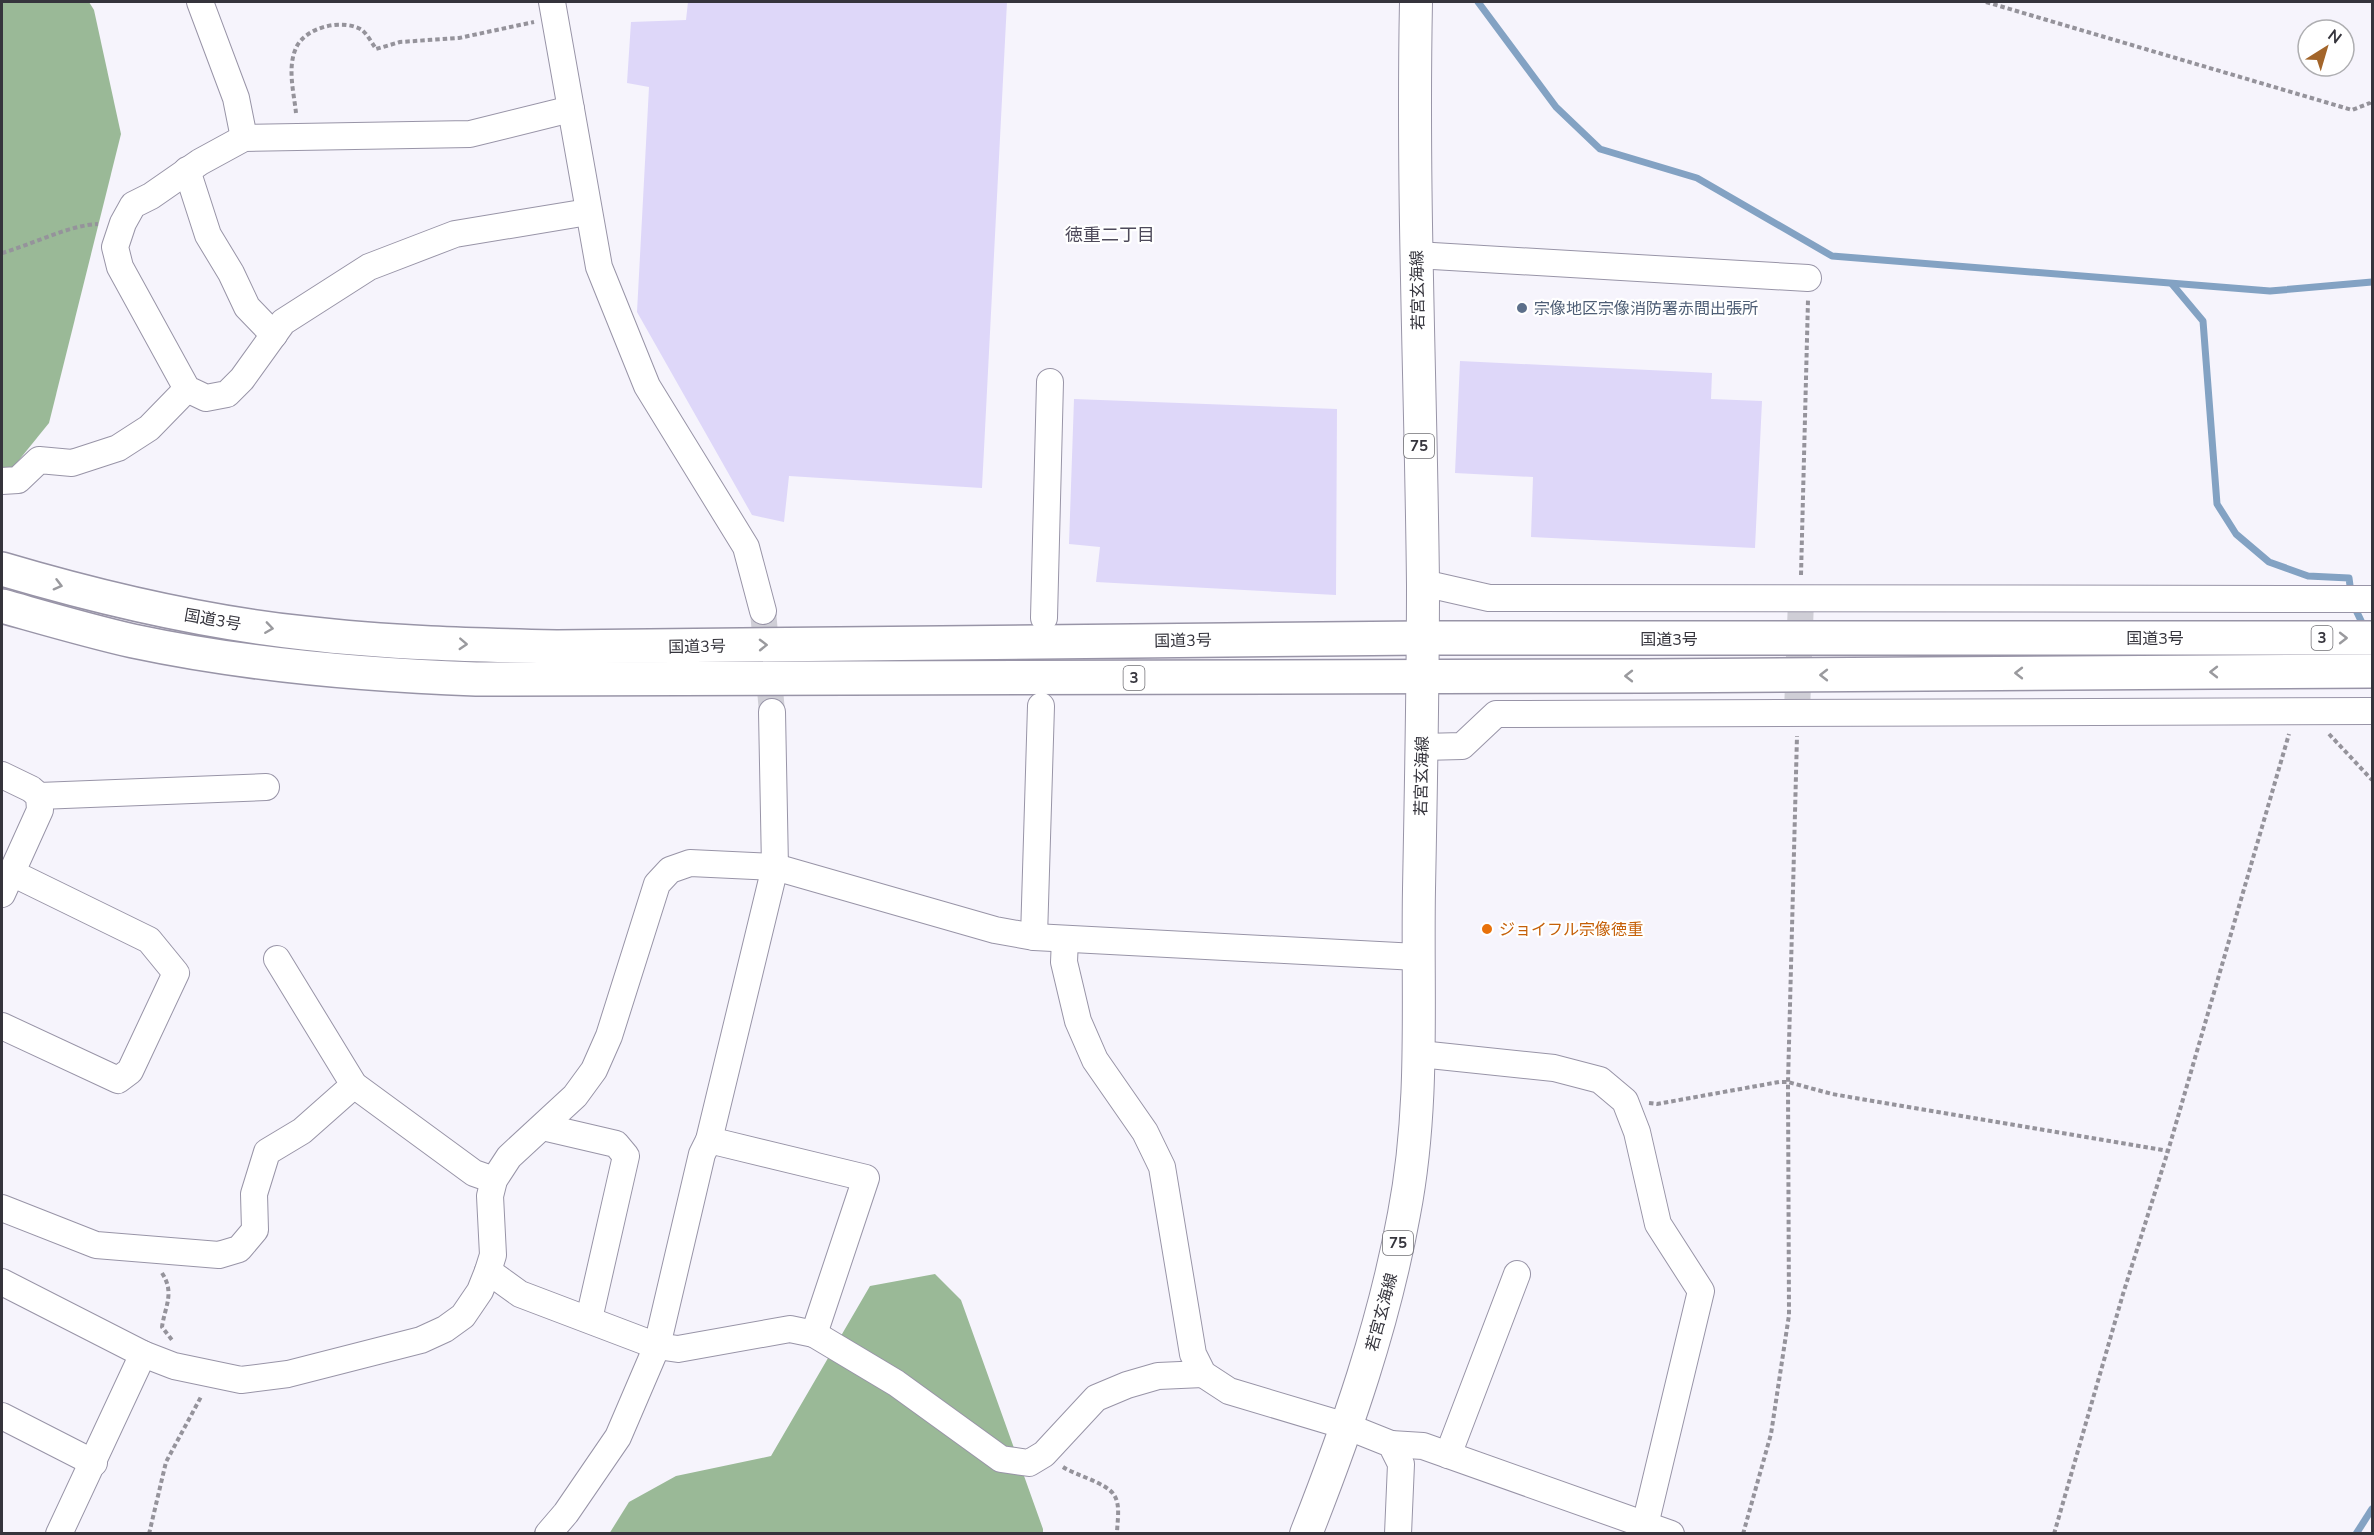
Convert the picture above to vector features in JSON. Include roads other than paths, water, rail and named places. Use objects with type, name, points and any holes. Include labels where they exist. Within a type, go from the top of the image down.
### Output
[{"type":"highway","name":"国道3号","points":[[2,569],[129,603],[231,623],[304,633],[471,645],[558,647],[1422,638],[2373,638]]},
{"type":"highway","name":"国道3号","points":[[2,606],[132,641],[254,662],[401,676],[551,680],[2373,671]]},
{"type":"main road","name":"若宮玄海線","points":[[1306,1533],[1346,1426],[1381,1318],[1405,1213],[1417,1124],[1420,1054],[1418,957],[1423,583],[1414,108],[1416,2]]},
{"type":"street","points":[[200,2],[236,98],[244,138]]},
{"type":"street","points":[[554,10],[599,267],[647,386],[746,548],[763,611]]},
{"type":"street","points":[[571,109],[470,134],[244,138],[187,170],[133,205],[123,223],[115,247],[120,267],[187,389],[206,398],[227,394],[242,379],[283,322],[378,264],[455,234],[588,212]]},
{"type":"street","points":[[187,170],[208,235],[231,273],[247,307],[274,335]]},
{"type":"street","points":[[1416,255],[1808,279]]},
{"type":"street","points":[[1044,618],[1050,382]]},
{"type":"street","points":[[2,482],[18,480],[39,460],[72,463],[118,448],[149,428],[187,389]]},
{"type":"street","points":[[1423,583],[1489,598],[2373,599]]},
{"type":"street","points":[[1034,937],[1041,706]]},
{"type":"street","points":[[1422,747],[1462,746],[1496,714],[1797,711],[2373,711]]},
{"type":"street","points":[[548,1533],[566,1513],[618,1437],[657,1346],[702,1154],[709,1140],[775,867],[772,712]]},
{"type":"street","points":[[2,775],[31,789],[39,796],[266,787]]},
{"type":"street","points":[[2,1026],[118,1080],[130,1071],[176,973],[149,940],[7,883],[40,810],[39,796]]},
{"type":"street","points":[[2,1282],[143,1354],[174,1366],[241,1380],[288,1374],[421,1340],[445,1329],[463,1316],[480,1291],[488,1271],[493,1255],[490,1196],[494,1180],[508,1156],[575,1096],[594,1070],[609,1036],[657,884],[670,870],[690,863],[775,867],[995,930],[1034,937],[1418,957]]},
{"type":"street","points":[[1065,939],[1064,962],[1078,1022],[1095,1060],[1145,1131],[1162,1167],[1193,1354],[1203,1374],[1229,1391],[1346,1426],[1391,1444],[1423,1446],[1643,1529],[1671,1533]]},
{"type":"street","points":[[277,959],[354,1085],[474,1173],[494,1180]]},
{"type":"street","points":[[1420,1054],[1554,1068],[1600,1080],[1625,1101],[1637,1132],[1658,1224],[1701,1291],[1643,1529]]},
{"type":"street","points":[[2,1208],[96,1245],[219,1255],[239,1249],[255,1230],[254,1194],[267,1152],[302,1131],[354,1085]]},
{"type":"street","points":[[543,1127],[616,1144],[626,1156],[588,1319]]},
{"type":"street","points":[[709,1140],[866,1178],[814,1334]]},
{"type":"street","points":[[488,1271],[520,1294],[657,1346],[678,1349],[790,1329],[814,1334],[896,1383],[1001,1459],[1029,1462],[1044,1454],[1096,1398],[1127,1385],[1158,1376],[1203,1374]]},
{"type":"street","points":[[1449,1455],[1517,1274]]},
{"type":"street","points":[[59,1533],[94,1463],[143,1354]]},
{"type":"street","points":[[2,1416],[94,1463]]},
{"type":"street","points":[[1391,1444],[1401,1464],[1398,1533]]},
{"type":"waterway","points":[[1478,2],[1556,107],[1600,149],[1697,178],[1832,256],[2270,291],[2372,282]]},
{"type":"waterway","points":[[2172,284],[2203,321],[2217,504],[2236,534],[2269,562],[2308,576],[2349,578],[2351,593]]},
{"type":"waterway","points":[[2353,604],[2365,629]]},
{"type":"waterway","points":[[2356,1534],[2372,1509]]},
{"type":"tunnel","points":[[1797,712],[1801,600]]},
{"type":"tunnel","points":[[763,611],[772,712]]},
{"type":"place","name":"宗像地区宗像消防署赤間出張所","points":[[1522,308]]},
{"type":"place","name":"ジョイフル宗像徳重","points":[[1487,929]]},
{"type":"district","name":"徳重二丁目","points":[[1110,235]]}]
